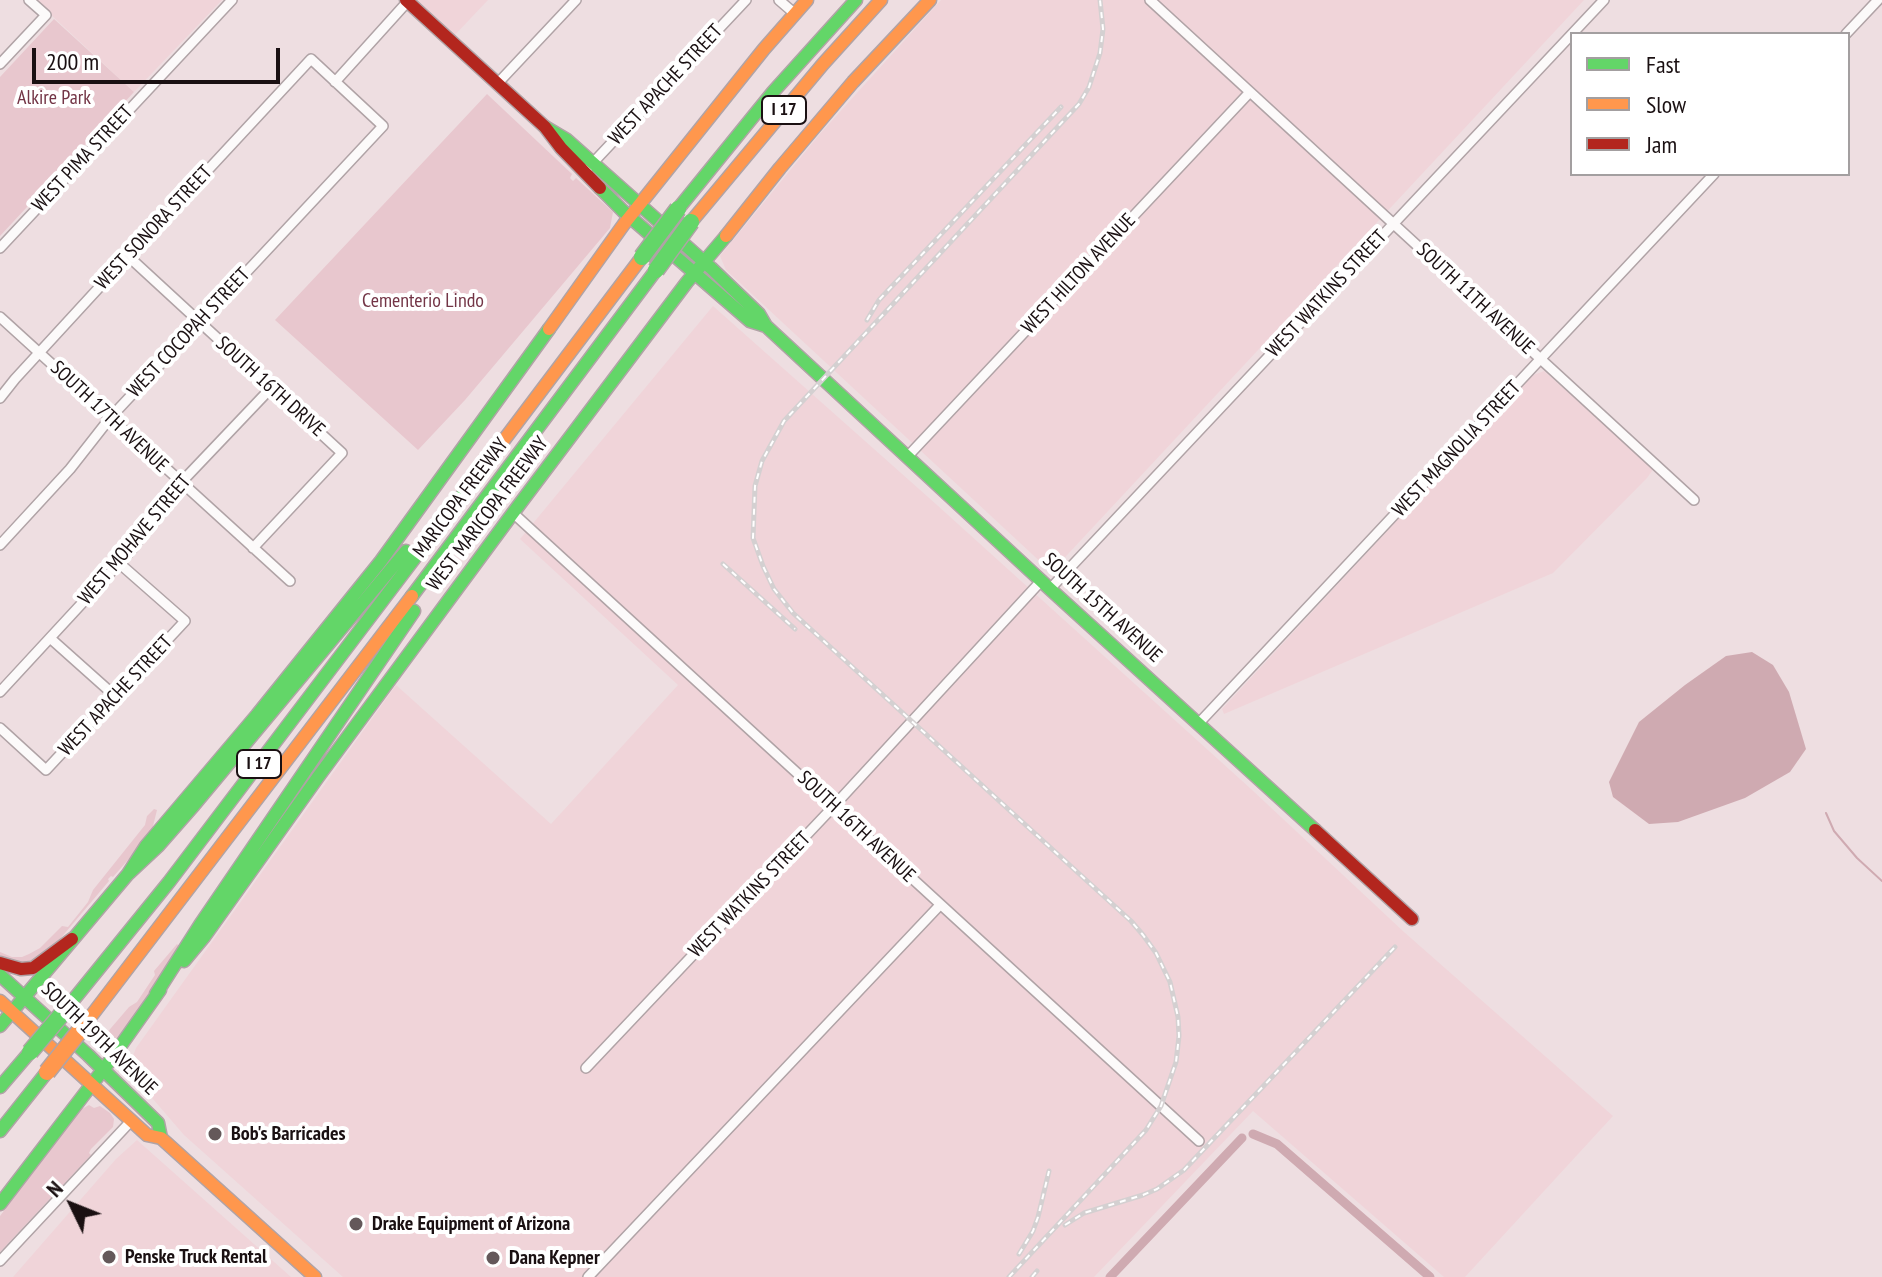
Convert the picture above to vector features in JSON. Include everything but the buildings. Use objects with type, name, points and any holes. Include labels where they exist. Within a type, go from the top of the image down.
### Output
[{"type":"main road","points":[[128,874],[146,846],[252,722],[381,561],[635,210],[807,0]]},
{"type":"main road","name":"MARICOPA FREEWAY","points":[[0,1087],[169,882],[678,209],[773,92],[856,0]]},
{"type":"main road","name":"MARICOPA FREEWAY","points":[[0,1131],[453,543],[691,222],[823,64],[881,0]]},
{"type":"main road","name":"WEST MARICOPA FREEWAY","points":[[0,1204],[156,994],[204,937],[513,513],[699,268],[786,161],[930,0]]},
{"type":"main road","name":"SOUTH 15TH AVENUE","points":[[408,1],[545,127],[561,148],[589,167],[699,268],[750,321],[766,326],[1412,919]]},
{"type":"main road","points":[[0,1026],[6,1006],[25,997],[128,874],[194,805],[432,521],[451,510]]},
{"type":"main road","points":[[156,994],[433,582],[453,543]]},
{"type":"main road","points":[[0,963],[21,969],[33,968],[72,939]]},
{"type":"main road","name":"SOUTH 19TH AVENUE","points":[[0,975],[158,1123],[161,1138]]},
{"type":"main road","name":"SOUTH 19TH AVENUE","points":[[6,1006],[131,1121],[147,1135],[161,1138],[315,1277]]},
{"type":"street","points":[[0,64],[46,15],[29,0]]},
{"type":"street","name":"WEST PIMA STREET","points":[[0,248],[232,0]]},
{"type":"street","points":[[498,83],[576,0]]},
{"type":"street","name":"WEST APACHE STREET","points":[[589,167],[746,0]]},
{"type":"street","points":[[779,0],[794,13]]},
{"type":"street","name":"SOUTH 11TH AVENUE","points":[[1150,0],[1694,500]]},
{"type":"street","name":"WEST WATKINS STREET","points":[[1574,32],[1604,0]]},
{"type":"street","points":[[1848,32],[1878,0]]},
{"type":"street","points":[[335,82],[408,1]]},
{"type":"street","name":"WEST WATKINS STREET","points":[[586,1068],[1570,36]]},
{"type":"street","name":"WEST SONORA STREET","points":[[0,398],[311,59],[335,82]]},
{"type":"street","name":"WEST COCOPAH STREET","points":[[0,545],[70,469],[110,418],[383,126],[335,82]]},
{"type":"street","name":"WEST HILTON AVENUE","points":[[908,456],[1250,92]]},
{"type":"street","name":"WEST MAGNOLIA STREET","points":[[1199,723],[1712,176]]},
{"type":"street","name":"SOUTH 16TH DRIVE","points":[[128,256],[342,453],[253,548]]},
{"type":"street","name":"SOUTH 17TH AVENUE","points":[[0,317],[290,581]]},
{"type":"street","name":"WEST MOHAVE STREET","points":[[0,692],[141,538],[163,503],[271,388]]},
{"type":"street","name":"SOUTH 16TH AVENUE","points":[[513,513],[1199,1141]]},
{"type":"street","name":"WEST APACHE STREET","points":[[0,728],[46,770],[185,621],[119,563]]},
{"type":"street","points":[[50,638],[115,696]]},
{"type":"street","points":[[588,1277],[940,905]]},
{"type":"street","points":[[0,1261],[131,1121]]},
{"type":"shaded area","points":[[35,0],[222,0],[134,92]]},
{"type":"shaded area","points":[[412,0],[488,0],[452,38]]},
{"type":"shaded area","points":[[941,0],[1584,0],[1055,568],[1046,567],[726,270],[720,256],[819,135]]},
{"type":"shaded area","points":[[713,306],[1251,789],[1404,932],[1613,1116],[1465,1277],[1444,1277],[1253,1111],[1094,1277],[343,1277],[184,1135],[128,1070],[136,1048],[396,685],[551,824],[678,685],[520,539]]},
{"type":"shaded area","points":[[1544,371],[1654,468],[1647,478],[1553,573],[1224,714],[1222,709],[1531,376]]},
{"type":"shaded area","points":[[1752,652],[1773,665],[1789,692],[1806,749],[1790,772],[1745,798],[1678,822],[1649,824],[1613,797],[1609,782],[1639,722],[1726,656]]},
{"type":"shaded area","points":[[137,1140],[291,1277],[13,1277],[116,1159]]},
{"type":"green space","name":"Alkire Park","points":[[54,19],[134,92],[0,236],[0,77]]},
{"type":"green space","name":"Cementerio Lindo","points":[[487,94],[572,174],[570,178],[573,181],[576,178],[613,212],[610,228],[465,400],[418,450],[275,320]]},
{"type":"green space","points":[[154,809],[157,810],[151,834],[108,879],[49,952],[24,965],[0,957],[0,952],[12,957],[29,954],[40,948],[62,926],[68,927]]},
{"type":"green space","points":[[177,944],[180,947],[145,1001],[110,1047],[103,1046],[99,1042],[137,1002],[155,975],[154,971]]},
{"type":"green space","points":[[89,1105],[94,1108],[100,1106],[110,1113],[114,1119],[113,1127],[91,1149],[91,1155],[0,1252],[0,1216],[80,1110]]},
{"type":"waterway","points":[[1826,813],[1834,831],[1882,881]]},
{"type":"waterway","points":[[1253,1134],[1277,1144],[1430,1277]]},
{"type":"waterway","points":[[1110,1277],[1242,1138]]},
{"type":"railway","points":[[1009,1277],[1146,1130],[1161,1106],[1176,1062],[1179,1036],[1170,982],[1156,953],[1131,921],[793,613],[774,589],[753,538],[755,486],[762,461],[784,421],[1079,104],[1089,87],[1100,53],[1103,29],[1100,0]]},
{"type":"railway","points":[[867,320],[879,300],[1061,107]]},
{"type":"railway","points":[[723,564],[795,629]]},
{"type":"railway","points":[[1065,1225],[1084,1213],[1157,1189],[1184,1170],[1395,947]]},
{"type":"railway","points":[[1019,1254],[1033,1231],[1049,1171]]},
{"type":"railway","points":[[1032,1277],[1037,1271]]},
{"type":"traffic: fast","points":[[678,209],[773,92],[856,0]]},
{"type":"traffic: fast","points":[[545,127],[567,140],[711,268],[759,314],[766,326],[1315,830]]},
{"type":"traffic: fast","points":[[600,188],[750,321],[766,326]]},
{"type":"traffic: fast","points":[[642,257],[678,209]]},
{"type":"traffic: fast","points":[[656,270],[691,222]]},
{"type":"traffic: fast","points":[[184,961],[513,513],[687,282],[726,236]]},
{"type":"traffic: fast","points":[[412,596],[656,270]]},
{"type":"traffic: fast","points":[[0,1026],[128,874],[146,846],[381,561],[549,329]]},
{"type":"traffic: fast","points":[[62,1014],[169,882],[467,489]]},
{"type":"traffic: fast","points":[[128,874],[194,805],[406,551]]},
{"type":"traffic: fast","points":[[156,994],[414,611]]},
{"type":"traffic: fast","points":[[0,975],[158,1123],[161,1138]]},
{"type":"traffic: fast","points":[[0,1204],[160,990]]},
{"type":"traffic: fast","points":[[30,1052],[62,1014]]},
{"type":"traffic: fast","points":[[0,1087],[30,1052]]},
{"type":"traffic: fast","points":[[0,1131],[47,1072]]},
{"type":"traffic: slow","points":[[549,329],[624,224],[807,0]]},
{"type":"traffic: slow","points":[[691,222],[823,64],[881,0]]},
{"type":"traffic: slow","points":[[726,236],[853,82],[930,0]]},
{"type":"traffic: slow","points":[[467,489],[642,257]]},
{"type":"traffic: slow","points":[[82,1028],[412,596]]},
{"type":"traffic: slow","points":[[0,1001],[147,1135],[161,1138],[315,1277]]},
{"type":"traffic: slow","points":[[47,1072],[82,1028]]},
{"type":"traffic: jam","points":[[406,0],[545,127],[600,188]]},
{"type":"traffic: jam","points":[[1315,830],[1412,919]]},
{"type":"traffic: jam","points":[[0,963],[21,969],[33,968],[72,939]]},
{"type":"place","name":"Bob's Barricades","points":[[215,1134]]},
{"type":"place","name":"Drake Equipment of Arizona","points":[[356,1224]]},
{"type":"place","name":"Penske Truck Rental","points":[[109,1257]]},
{"type":"place","name":"Dana Kepner","points":[[493,1258]]}]
